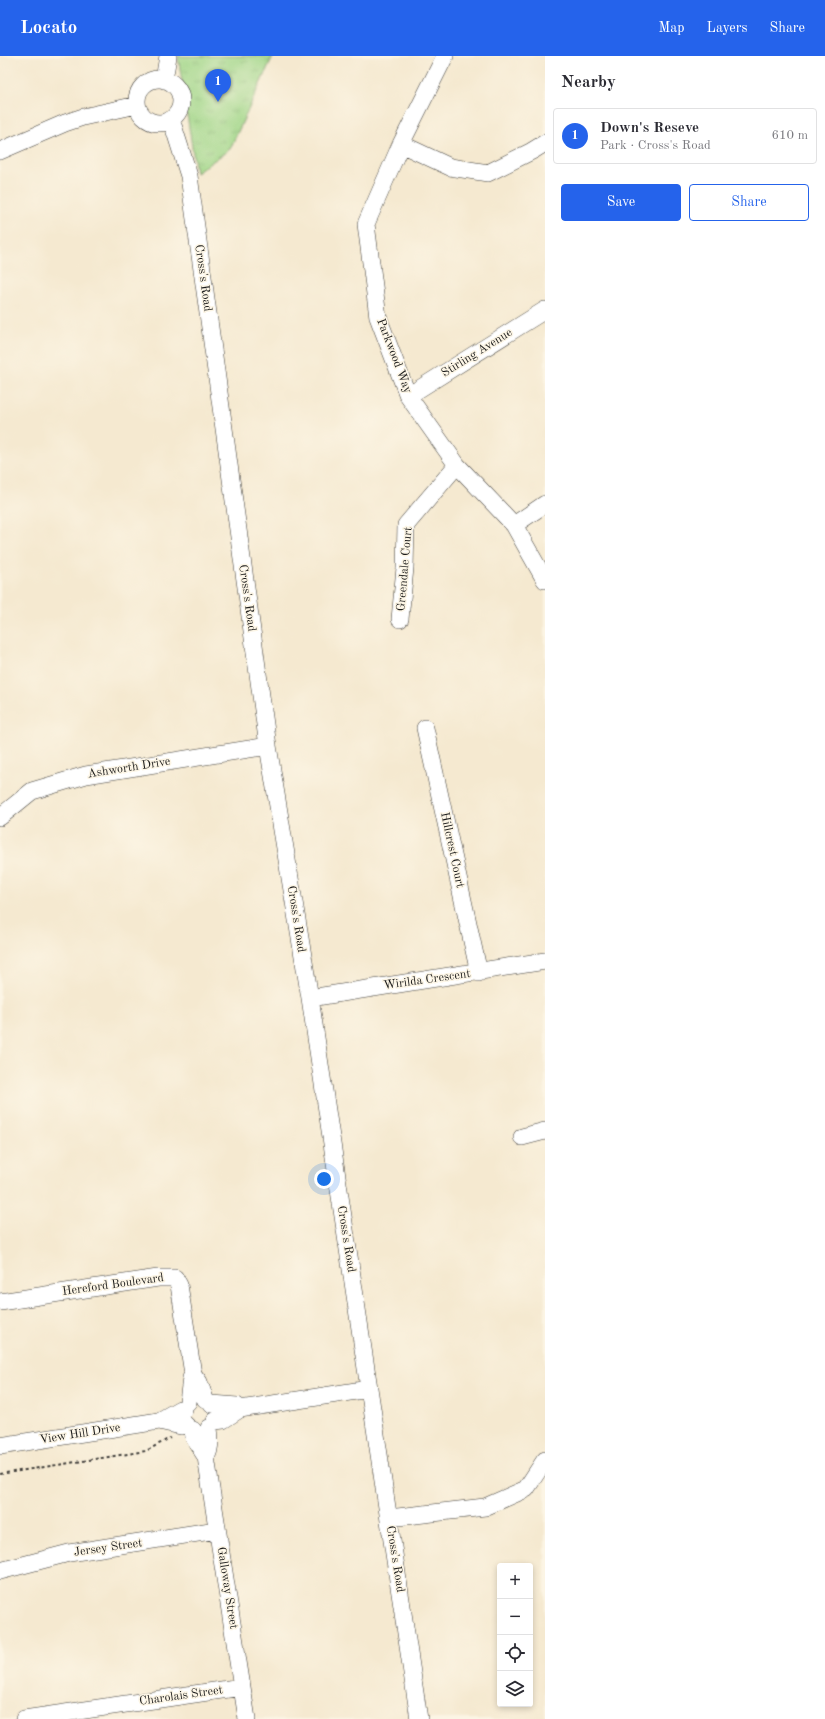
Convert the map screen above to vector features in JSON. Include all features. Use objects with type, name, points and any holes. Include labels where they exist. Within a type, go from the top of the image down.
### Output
[{"type":"street","points":[[164,80],[168,56]]},
{"type":"street","name":"Parkwood Way","points":[[445,56],[401,144],[366,224],[378,317],[408,396],[457,465],[514,524],[545,580]]},
{"type":"street","points":[[155,80],[164,80],[176,88],[180,101],[176,115],[171,120],[164,123],[150,122],[139,112],[137,105],[138,95],[142,87],[155,80]]},
{"type":"street","points":[[0,151],[65,123],[137,105]]},
{"type":"street","name":"Cross's Road","points":[[171,120],[189,176],[268,746],[310,998],[419,1719]]},
{"type":"street","points":[[401,144],[450,167],[488,172],[532,152],[545,143]]},
{"type":"street","name":"Stirling Avenue","points":[[408,396],[545,310]]},
{"type":"street","name":"Greendale Court","points":[[400,618],[405,568],[406,525],[457,465]]},
{"type":"street","points":[[514,524],[545,504]]},
{"type":"street","name":"Hillcrest Court","points":[[425,728],[479,973]]},
{"type":"street","name":"Ashworth Drive","points":[[0,817],[32,791],[86,775],[268,746]]},
{"type":"street","name":"Wirilda Crescent","points":[[310,998],[479,973],[545,961]]},
{"type":"street","points":[[522,1137],[545,1131]]},
{"type":"street","name":"Hereford Boulevard","points":[[0,1302],[158,1278],[175,1278],[179,1285],[193,1374],[216,1412],[193,1422],[191,1378],[193,1374]]},
{"type":"street","name":"View Hill Drive","points":[[0,1446],[159,1421],[181,1426],[193,1422],[223,1420],[240,1409],[369,1389]]},
{"type":"street","name":"View Hill Drive","points":[[193,1422],[196,1398],[209,1402],[237,1406],[240,1409]]},
{"type":"street","name":"Galloway Street","points":[[193,1422],[210,1435],[208,1454],[206,1457],[247,1719]]},
{"type":"street","points":[[389,1518],[485,1507],[526,1490],[545,1460]]},
{"type":"street","name":"Jersey Street","points":[[0,1572],[69,1553],[217,1530]]},
{"type":"street","name":"Charolais Street","points":[[24,1719],[242,1687]]},
{"type":"path","points":[[0,1474],[146,1451],[193,1422]]},
{"type":"green space","points":[[178,56],[273,56],[230,149],[196,173]]},
{"type":"place","name":"Down's Reseve","points":[[218,102]]}]
